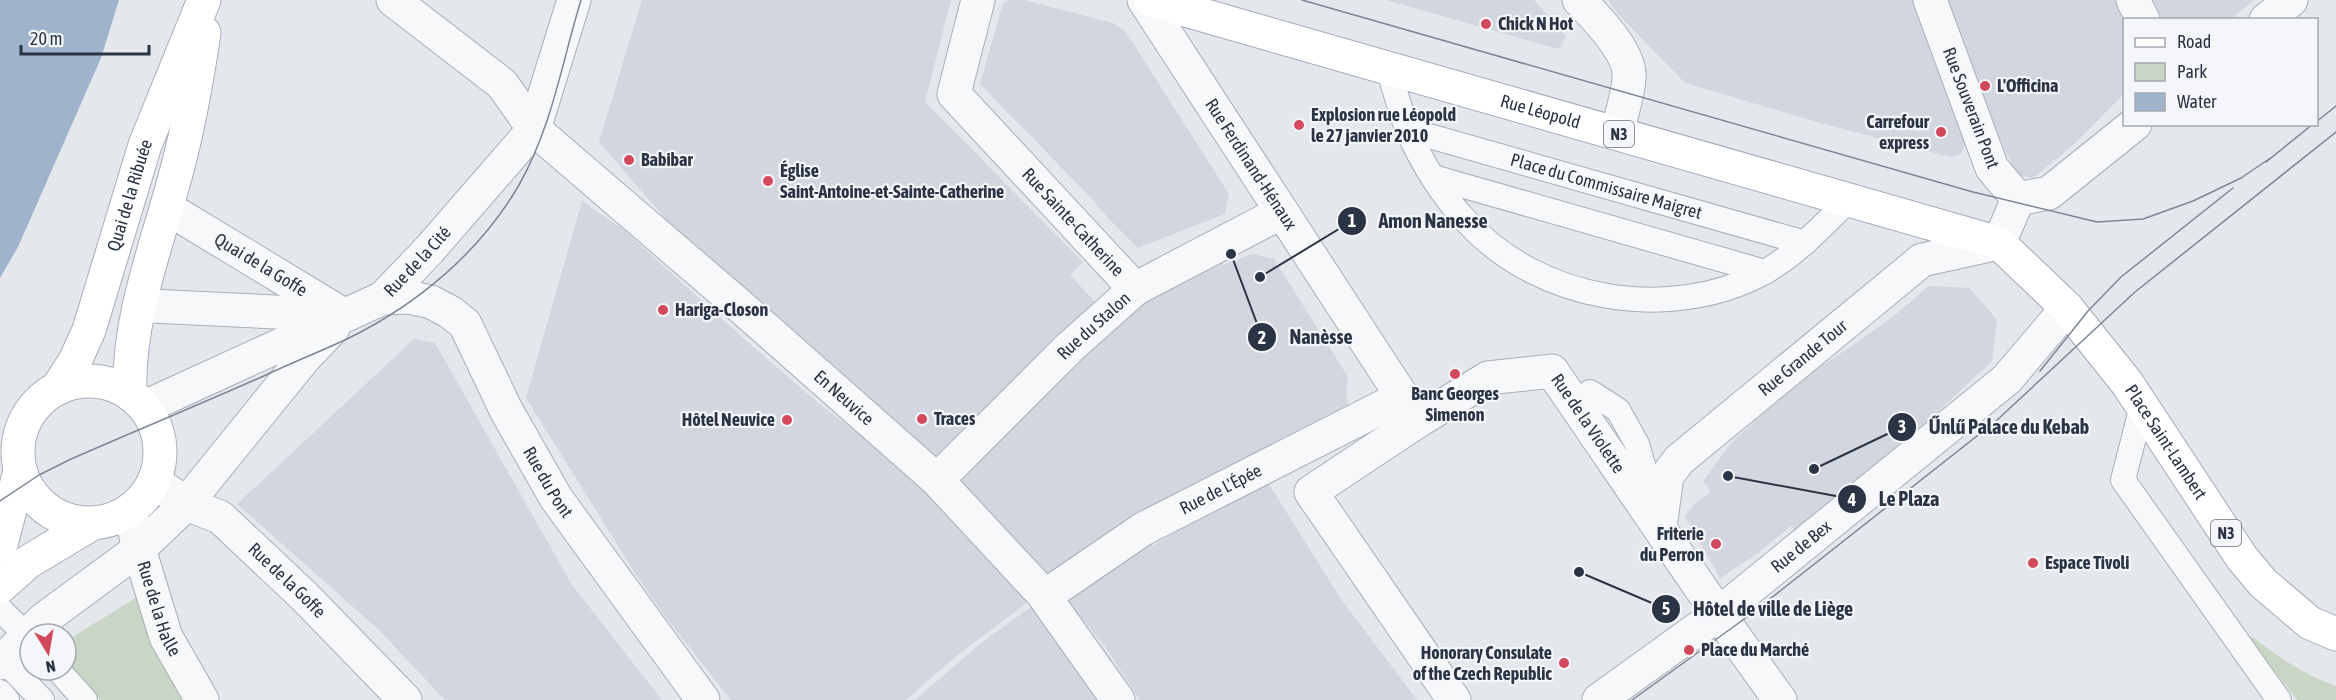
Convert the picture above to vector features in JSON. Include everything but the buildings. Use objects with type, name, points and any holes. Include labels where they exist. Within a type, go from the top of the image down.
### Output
[{"type":"main road","name":"Quai de la Ribuée","points":[[57,388],[76,359],[89,330],[102,294],[145,145],[204,0]]},
{"type":"main road","name":"Quai de la Ribuée","points":[[138,401],[129,369],[140,303],[182,154],[199,68],[209,0]]},
{"type":"main road","name":"Rue Léopold","points":[[1150,0],[1999,243]]},
{"type":"main road","name":"Place Saint-Lambert","points":[[1999,243],[2067,308],[2127,383],[2242,558],[2263,583],[2310,623],[2336,634]]},
{"type":"main road","points":[[94,381],[114,386],[138,401],[154,423],[160,443],[159,462],[154,481],[144,498],[130,511],[112,520],[93,524],[74,522],[55,516],[39,504],[27,489],[20,471],[17,452],[20,432],[28,415],[41,400],[57,388],[94,381]]},
{"type":"main road","points":[[0,548],[20,471]]},
{"type":"main road","points":[[0,587],[28,562],[93,524]]},
{"type":"street","name":"En Neuvice","points":[[393,0],[502,84],[534,129],[937,480],[1046,596],[1118,700]]},
{"type":"street","name":"Rue de la Cité","points":[[138,401],[383,298],[429,250],[534,129],[573,0]]},
{"type":"street","name":"Rue Sainte-Catherine","points":[[978,0],[954,94],[1135,289]]},
{"type":"street","name":"Rue Ferdinand-Hénaux","points":[[1144,0],[1410,409]]},
{"type":"street","points":[[1580,0],[1603,24],[1620,49],[1630,76],[1617,134]]},
{"type":"street","name":"Rue Souverain Pont","points":[[1930,0],[1992,168],[2018,199]]},
{"type":"street","points":[[2133,0],[2142,18]]},
{"type":"street","points":[[2268,18],[2291,0]]},
{"type":"street","points":[[1999,243],[2018,199],[2049,193],[2133,126]]},
{"type":"street","name":"Rue du Stalon","points":[[937,480],[1069,348],[1135,289],[1282,212]]},
{"type":"street","name":"Quai de la Goffe","points":[[177,214],[344,315]]},
{"type":"street","name":"Rue Grande Tour","points":[[1660,527],[1666,476],[1679,460],[1922,260],[1999,243]]},
{"type":"street","name":"Rue du Pont","points":[[383,298],[408,297],[431,302],[450,312],[465,324],[506,410],[556,498],[703,700]]},
{"type":"street","points":[[140,303],[150,306],[344,315]]},
{"type":"street","name":"Rue de Bex","points":[[1718,615],[2007,379],[2067,308]]},
{"type":"street","points":[[41,622],[139,549],[186,504],[305,357],[344,315]]},
{"type":"street","name":"Rue de la Violette","points":[[1311,492],[1410,409],[1488,378],[1552,371],[1718,615],[1780,700]]},
{"type":"street","name":"Rue de L'Épée","points":[[1046,596],[1143,529],[1287,456],[1410,409]]},
{"type":"street","points":[[1287,456],[1454,700]]},
{"type":"street","name":"Rue de la Goffe","points":[[154,481],[186,504],[220,517],[304,596],[405,700]]},
{"type":"street","name":"Rue de la Halle","points":[[130,511],[166,637],[202,700]]},
{"type":"street","points":[[1599,700],[1718,615]]},
{"type":"street","points":[[1,659],[18,646]]},
{"type":"lane","points":[[1388,68],[1408,130],[1433,177],[1466,221],[1501,252],[1542,276],[1602,296],[1672,299],[1733,286],[1765,272],[1804,243],[1850,199]]},
{"type":"lane","name":"Place du Commissaire Maigret","points":[[1408,130],[1804,243]]},
{"type":"lane","points":[[1433,177],[1765,272]]},
{"type":"lane","points":[[1590,392],[1618,410],[1637,444],[1660,527]]},
{"type":"lane","points":[[2142,406],[2123,480],[2279,700]]},
{"type":"lane","points":[[0,609],[18,628]]},
{"type":"lane","points":[[1,659],[42,700]]},
{"type":"lane","points":[[69,682],[85,700]]},
{"type":"lane","points":[[0,692],[7,700]]},
{"type":"shaded area","points":[[642,0],[951,0],[925,102],[1083,262],[1070,275],[1096,303],[936,468],[675,230],[599,142]]},
{"type":"shaded area","points":[[1009,0],[1024,0],[1113,23],[1126,32],[1229,194],[1225,214],[1138,248],[980,84],[1003,3]]},
{"type":"shaded area","points":[[1386,0],[1534,0],[1566,36],[1559,49]]},
{"type":"shaded area","points":[[1608,0],[1914,0],[1967,141],[1961,154],[1950,157],[1817,122],[1685,83],[1617,13]]},
{"type":"shaded area","points":[[1948,0],[2115,0],[2123,18],[2123,95],[2071,147],[2033,178],[2017,175],[1991,121]]},
{"type":"shaded area","points":[[2152,0],[2254,0],[2232,18],[2161,18]]},
{"type":"shaded area","points":[[582,201],[624,230],[823,407],[877,447],[929,494],[1032,599],[960,653],[906,700],[731,700],[640,581],[526,398]]},
{"type":"shaded area","points":[[1253,254],[1274,259],[1348,377],[1346,399],[1354,413],[1055,585],[976,497],[950,472],[1145,301],[1221,260],[1223,265]]},
{"type":"shaded area","points":[[1929,286],[1970,288],[1997,320],[1992,361],[1897,450],[1797,532],[1791,526],[1758,553],[1720,578],[1685,517],[1695,503],[1711,492],[1703,481],[1731,443],[1779,399],[1818,368],[1895,315]]},
{"type":"shaded area","points":[[414,339],[435,343],[572,585],[662,700],[445,700],[378,629],[237,504]]},
{"type":"shaded area","points":[[1265,478],[1341,599],[1417,700],[1140,700],[1104,645],[1061,593],[1147,537],[1152,546]]},
{"type":"shaded area","points":[[1035,604],[1102,700],[915,700],[980,644]]},
{"type":"green space","points":[[142,594],[189,700],[100,700],[78,676],[78,634]]},
{"type":"green space","points":[[2253,637],[2292,665],[2336,686],[2336,700],[2297,700],[2249,639]]},
{"type":"water","points":[[0,0],[119,0],[101,58],[18,247],[0,278]]},
{"type":"tram line","points":[[0,501],[39,475],[69,460],[349,338],[399,309],[445,274],[486,232],[519,185],[530,163],[548,117],[581,0]]},
{"type":"tram line","points":[[1302,0],[1973,192],[2097,222],[2143,219],[2193,201],[2241,178],[2272,157]]},
{"type":"tram line","points":[[2318,120],[2336,106]]},
{"type":"tram line","points":[[2266,162],[2311,126]]},
{"type":"tram line","points":[[1632,700],[1747,617],[1996,421],[2135,292],[2336,132]]},
{"type":"tram line","points":[[2040,371],[2088,311],[2121,277],[2233,188]]},
{"type":"place","name":"Chick N Hot","points":[[1486,24]]},
{"type":"place","name":"L'Officina","points":[[1985,86]]},
{"type":"place","name":"Explosion rue Léopold le 27 janvier 2010","points":[[1299,125]]},
{"type":"place","name":"Carrefour express","points":[[1941,132]]},
{"type":"place","name":"Babibar","points":[[629,160]]},
{"type":"place","name":"Église Saint-Antoine-et-Sainte-Catherine","points":[[768,181]]},
{"type":"place","name":"Nanèsse","points":[[1231,254]]},
{"type":"place","name":"Amon Nanesse","points":[[1260,277]]},
{"type":"place","name":"Hariga-Closon","points":[[663,310]]},
{"type":"place","name":"Banc Georges Simenon","points":[[1455,374]]},
{"type":"place","name":"Traces","points":[[922,419]]},
{"type":"place","name":"Hôtel Neuvice","points":[[787,420]]},
{"type":"place","name":"Űnlű Palace du Kebab","points":[[1814,469]]},
{"type":"place","name":"Le Plaza","points":[[1728,476]]},
{"type":"place","name":"Friterie du Perron","points":[[1716,544]]},
{"type":"place","name":"Espace Tivoli","points":[[2033,563]]},
{"type":"place","name":"Hôtel de ville de Liège","points":[[1579,572]]},
{"type":"place","name":"Place du Marché","points":[[1689,650]]},
{"type":"place","name":"Honorary Consulate of the Czech Republic","points":[[1564,663]]}]
